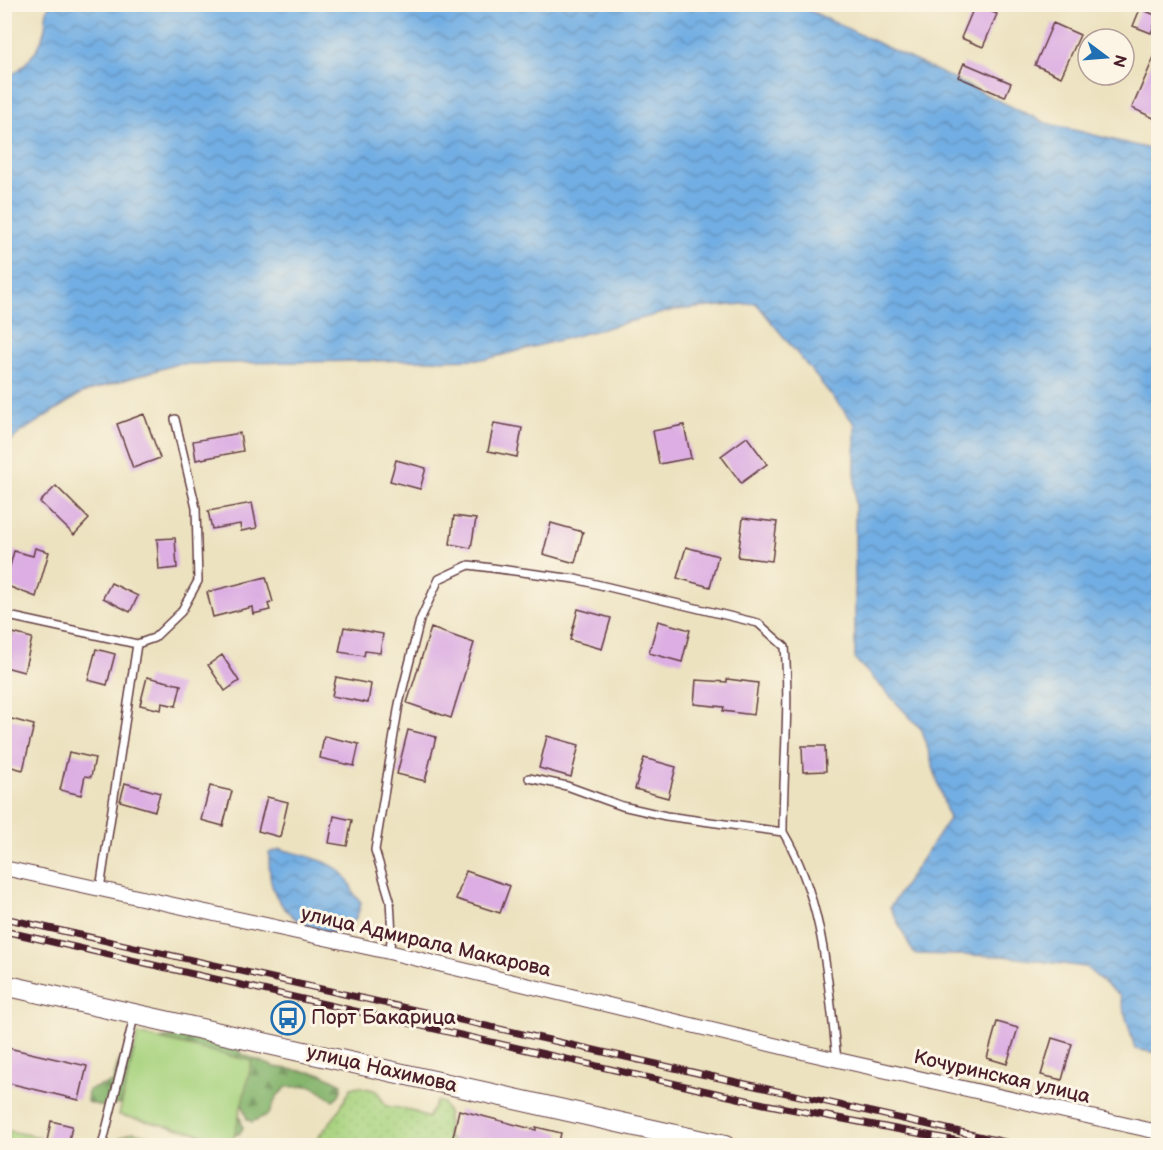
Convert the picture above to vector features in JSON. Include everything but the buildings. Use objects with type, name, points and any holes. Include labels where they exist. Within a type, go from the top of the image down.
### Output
[{"type":"main road","name":"улица Нахимова","points":[[4,985],[724,1146]]},
{"type":"street","name":"улица Адмирала Макарова","points":[[4,868],[390,952],[837,1060]]},
{"type":"street","name":"Кочуринская улица","points":[[837,1060],[1158,1132]]},
{"type":"lane","points":[[4,615],[137,644],[154,638],[181,612],[198,581],[196,508],[175,419]]},
{"type":"lane","points":[[390,952],[392,935],[390,900],[375,850],[399,704],[420,620],[439,579],[469,566],[575,579],[758,623],[785,647],[788,690],[783,772],[783,832],[795,852],[821,928],[837,1060]]},
{"type":"lane","points":[[100,889],[137,644]]},
{"type":"lane","points":[[529,778],[567,786],[622,806],[666,816],[783,832]]},
{"type":"lane","points":[[102,1146],[135,1014]]},
{"type":"green space","points":[[138,1034],[252,1061],[233,1141],[119,1115]]},
{"type":"green space","points":[[194,1035],[203,1042],[220,1042],[235,1047],[244,1055],[275,1067],[322,1074],[342,1084],[341,1092],[333,1100],[312,1086],[287,1087],[277,1096],[269,1114],[252,1122],[247,1119],[241,1100],[235,1114],[240,1117],[243,1128],[239,1134],[207,1139],[196,1134],[194,1127],[123,1103],[104,1107],[87,1102],[88,1090],[113,1082],[124,1052],[135,1051],[158,1039]]},
{"type":"green space","points":[[357,1086],[377,1091],[386,1106],[411,1110],[428,1118],[437,1101],[443,1103],[448,1113],[447,1136],[452,1141],[468,1145],[311,1146],[336,1115],[351,1088]]},
{"type":"green space","points":[[4,1130],[40,1137],[38,1145],[5,1145]]},
{"type":"green space","points":[[133,1132],[171,1140],[170,1145],[113,1145],[119,1138]]},
{"type":"water","points":[[50,4],[798,5],[1046,123],[1158,151],[1158,1053],[1135,1049],[1120,996],[1085,967],[1003,956],[914,954],[890,907],[949,819],[922,730],[855,659],[855,424],[756,303],[674,310],[487,359],[177,364],[82,393],[21,432],[5,446],[5,79],[18,71],[38,47]]},
{"type":"water","points":[[280,849],[328,863],[344,875],[361,902],[355,919],[345,929],[332,933],[318,931],[304,925],[280,903],[272,885],[269,853]]},
{"type":"railway","points":[[4,918],[1023,1146]]},
{"type":"railway","points":[[4,931],[764,1104],[980,1145]]},
{"type":"place","name":"Порт Бакарица","points":[[288,1018]]}]
